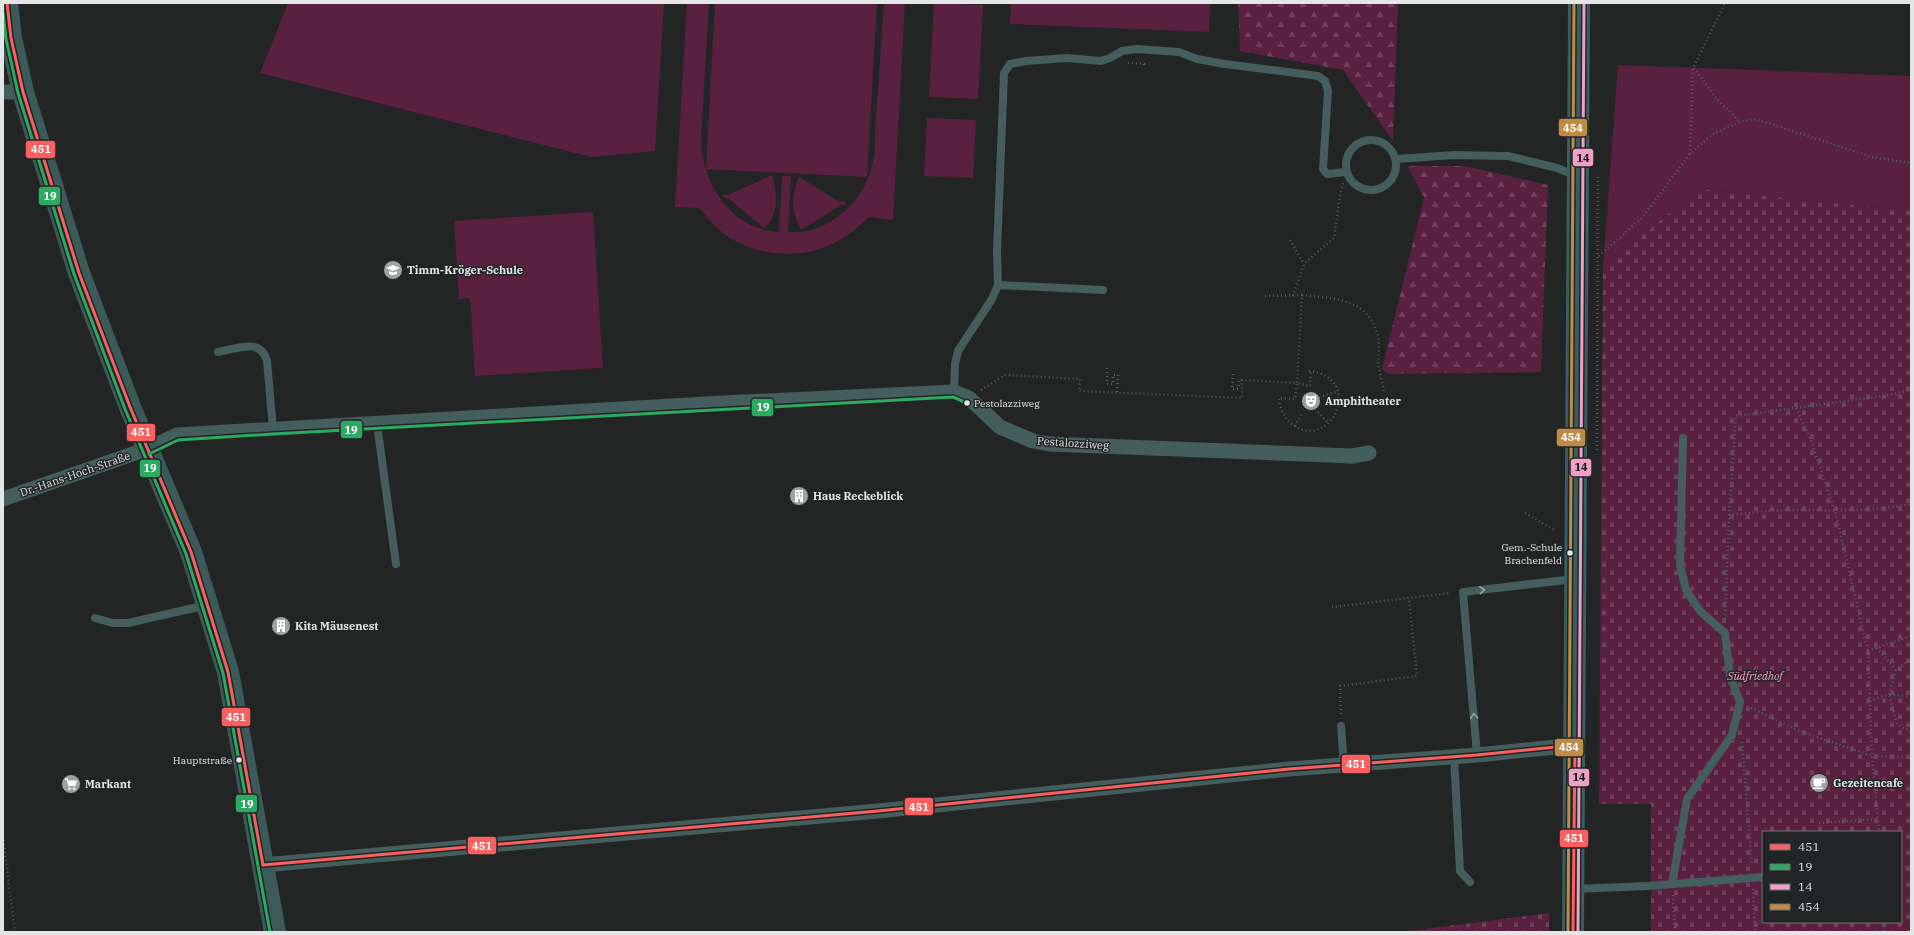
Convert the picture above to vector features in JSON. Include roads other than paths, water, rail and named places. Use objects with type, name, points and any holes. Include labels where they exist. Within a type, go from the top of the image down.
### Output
[{"type":"main road","points":[[1573,932],[1579,3]]},
{"type":"street","points":[[7,3],[11,38],[13,92],[79,273],[148,449],[191,552],[228,672],[275,932]]},
{"type":"street","name":"Pestalozziweg","points":[[148,449],[177,435],[954,392],[969,398],[1000,428],[1033,441],[1049,444],[1352,456],[1369,452]]},
{"type":"street","name":"Dr.-Hans-Hoch-Straße","points":[[3,498],[148,449]]},
{"type":"street","points":[[263,865],[878,811],[1289,769],[1477,755],[1575,745]]},
{"type":"lane","points":[[954,392],[955,364],[958,351],[992,298],[998,285],[997,252],[1004,73],[1010,64],[1026,61],[1067,58],[1101,61],[1122,51],[1138,49],[1179,52],[1197,59],[1218,63],[1318,76],[1325,81],[1328,91],[1323,169],[1328,174],[1346,172]]},
{"type":"lane","points":[[1371,140],[1387,146],[1396,159],[1396,172],[1388,184],[1372,191],[1353,184],[1346,172],[1346,158],[1354,146],[1371,140]]},
{"type":"lane","points":[[1396,159],[1454,154],[1508,156],[1558,168],[1578,176]]},
{"type":"lane","points":[[998,285],[1103,290]]},
{"type":"lane","points":[[218,352],[252,346],[260,348],[265,354],[267,361],[273,429]]},
{"type":"lane","points":[[377,424],[396,564]]},
{"type":"lane","points":[[1672,884],[1687,799],[1732,735],[1740,702],[1730,676],[1725,633],[1700,611],[1686,590],[1680,565],[1683,438]]},
{"type":"lane","points":[[1477,755],[1463,592],[1576,579]]},
{"type":"lane","points":[[95,618],[113,623],[128,624],[208,605]]},
{"type":"lane","points":[[1342,726],[1344,766]]},
{"type":"lane","points":[[1454,756],[1460,871],[1470,882]]},
{"type":"lane","points":[[1574,889],[1625,888],[1762,877]]},
{"type":"place","name":"Timm-Kröger-Schule","points":[[393,270]]},
{"type":"place","name":"Amphitheater","points":[[1311,401]]},
{"type":"place","name":"Pestolazziweg","points":[[967,403]]},
{"type":"place","name":"Haus Reckeblick","points":[[799,496]]},
{"type":"place","name":"Gem.-Schule Brachenfeld","points":[[1570,553]]},
{"type":"place","name":"Kita Mäusenest","points":[[281,626]]},
{"type":"place","name":"Hauptstraße","points":[[239,760]]},
{"type":"place","name":"Gezeitencafe","points":[[1819,783]]},
{"type":"place","name":"Markant","points":[[71,784]]},
{"type":"park label","name":"Südfriedhof","points":[[1755,676]]}]
